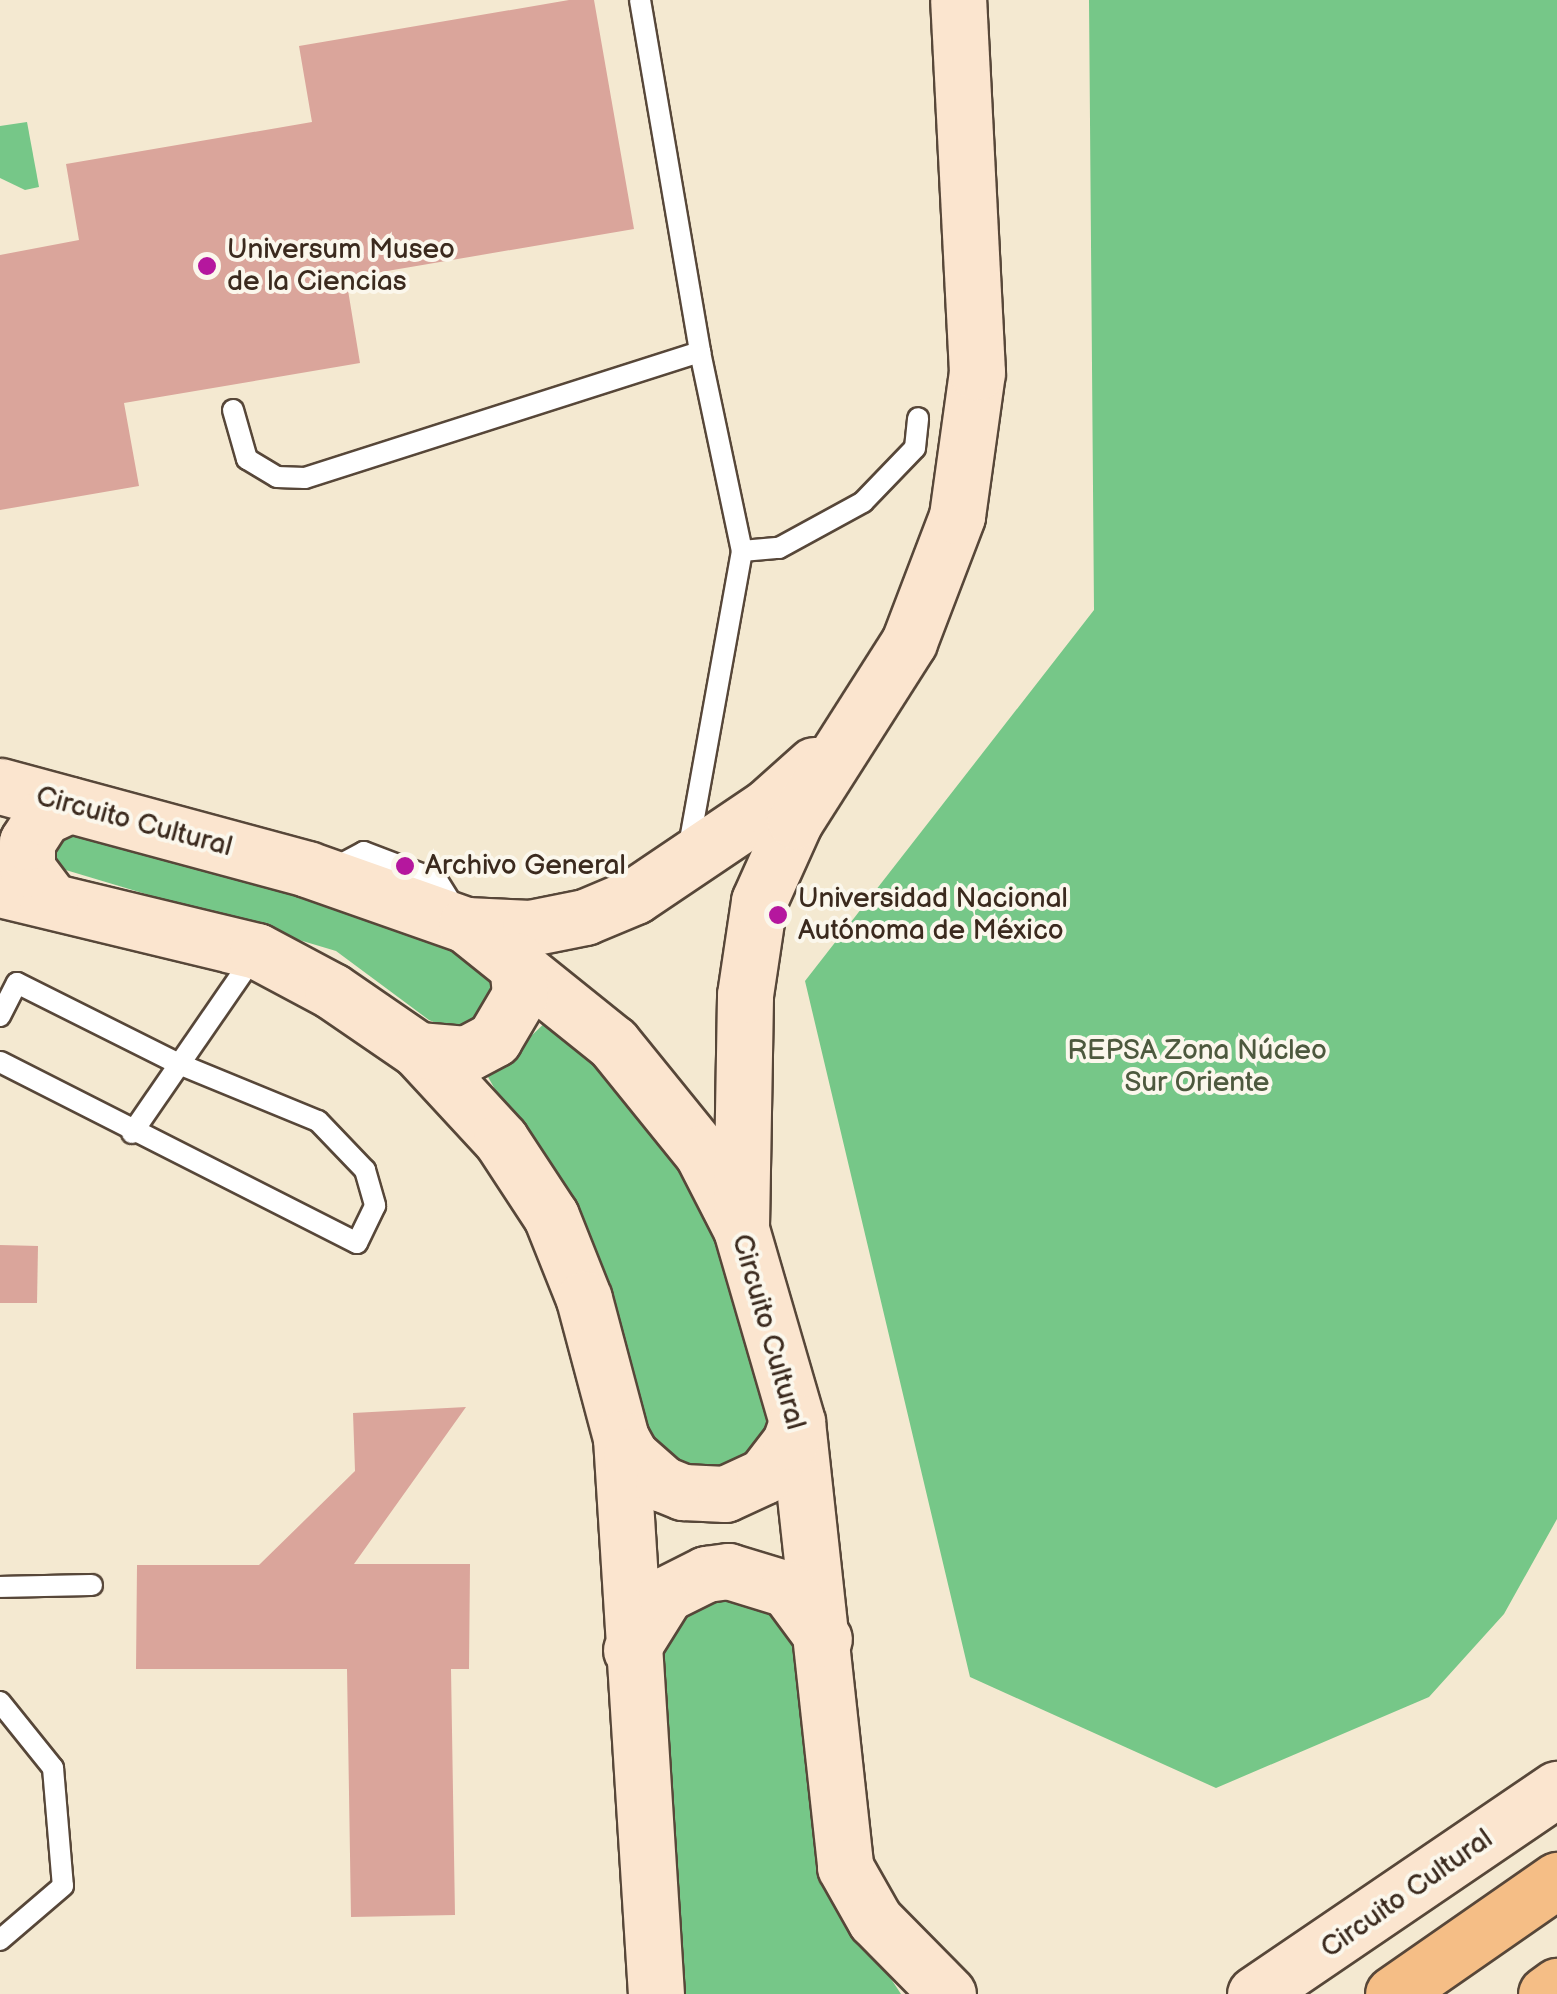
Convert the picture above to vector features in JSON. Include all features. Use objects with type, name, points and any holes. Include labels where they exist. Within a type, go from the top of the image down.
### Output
[{"type":"main road","points":[[1392,1994],[1557,1880]]},
{"type":"main road","points":[[1546,1994],[1557,1986]]},
{"type":"street","points":[[741,1229],[745,995],[759,901],[843,740],[910,642],[956,516],[977,372],[958,0]]},
{"type":"street","points":[[466,925],[530,928],[586,917],[635,896],[768,807],[843,740]]},
{"type":"street","name":"Circuito Cultural","points":[[0,786],[322,874],[466,925],[517,960],[614,1043],[702,1153],[741,1229],[796,1422],[824,1639],[833,1802],[846,1867],[875,1920],[942,1993]]},
{"type":"street","points":[[70,804],[42,817],[27,842],[25,894],[257,951],[332,991],[418,1050],[501,1140],[551,1216],[584,1299],[621,1438],[631,1650],[656,1994]]},
{"type":"street","points":[[418,1050],[466,1054],[494,1039],[520,995],[517,960]]},
{"type":"street","points":[[621,1438],[663,1484],[725,1494],[764,1476],[790,1442],[796,1422]]},
{"type":"street","points":[[631,1650],[666,1594],[706,1574],[728,1571],[787,1590],[824,1639]]},
{"type":"street","name":"Circuito Cultural","points":[[1255,1994],[1557,1790]]},
{"type":"lane","points":[[640,0],[700,352],[742,551],[686,862]]},
{"type":"lane","points":[[234,410],[247,459],[276,477],[305,478],[700,352]]},
{"type":"lane","points":[[742,551],[779,548],[863,502],[915,448],[918,418]]},
{"type":"lane","points":[[132,1133],[257,951]]},
{"type":"lane","points":[[0,1016],[17,983],[179,1064],[318,1122],[364,1170],[376,1206],[357,1243],[132,1133],[0,1062]]},
{"type":"lane","points":[[0,1587],[92,1585]]},
{"type":"lane","points":[[0,1702],[53,1768],[64,1886],[0,1940]]},
{"type":"green space","name":"REPSA Zona Núcleo Sur Oriente","points":[[1089,0],[1557,0],[1557,1519],[1504,1614],[1429,1697],[1216,1788],[970,1677],[805,981],[1094,610]]},
{"type":"green space","points":[[27,122],[39,187],[25,190],[0,178],[0,126]]},
{"type":"green space","points":[[71,813],[305,888],[504,968],[492,1015],[465,1035],[429,1020],[336,951],[49,865],[48,829]]},
{"type":"green space","points":[[551,1017],[600,1057],[716,1220],[775,1409],[765,1447],[737,1469],[700,1474],[649,1451],[540,1168],[488,1077]]},
{"type":"green space","points":[[748,1594],[795,1616],[823,1876],[901,1994],[674,1994],[652,1663],[684,1597]]},
{"type":"building","name":"Universum Museo de la Ciencias","points":[[569,0],[594,0],[634,229],[346,278],[360,363],[124,403],[139,486],[0,510],[0,255],[79,240],[66,164],[312,122],[299,46]]},
{"type":"building","points":[[0,1245],[38,1246],[37,1303],[0,1303]]},
{"type":"building","points":[[466,1407],[354,1564],[470,1564],[469,1669],[451,1669],[455,1915],[351,1917],[347,1669],[136,1669],[137,1565],[259,1565],[355,1471],[353,1413]]},
{"type":"place","name":"Universum Museo de la Ciencias","points":[[207,266]]},
{"type":"place","name":"Archivo General","points":[[405,866]]},
{"type":"place","name":"Universidad Nacional Autónoma de México","points":[[778,915]]}]
